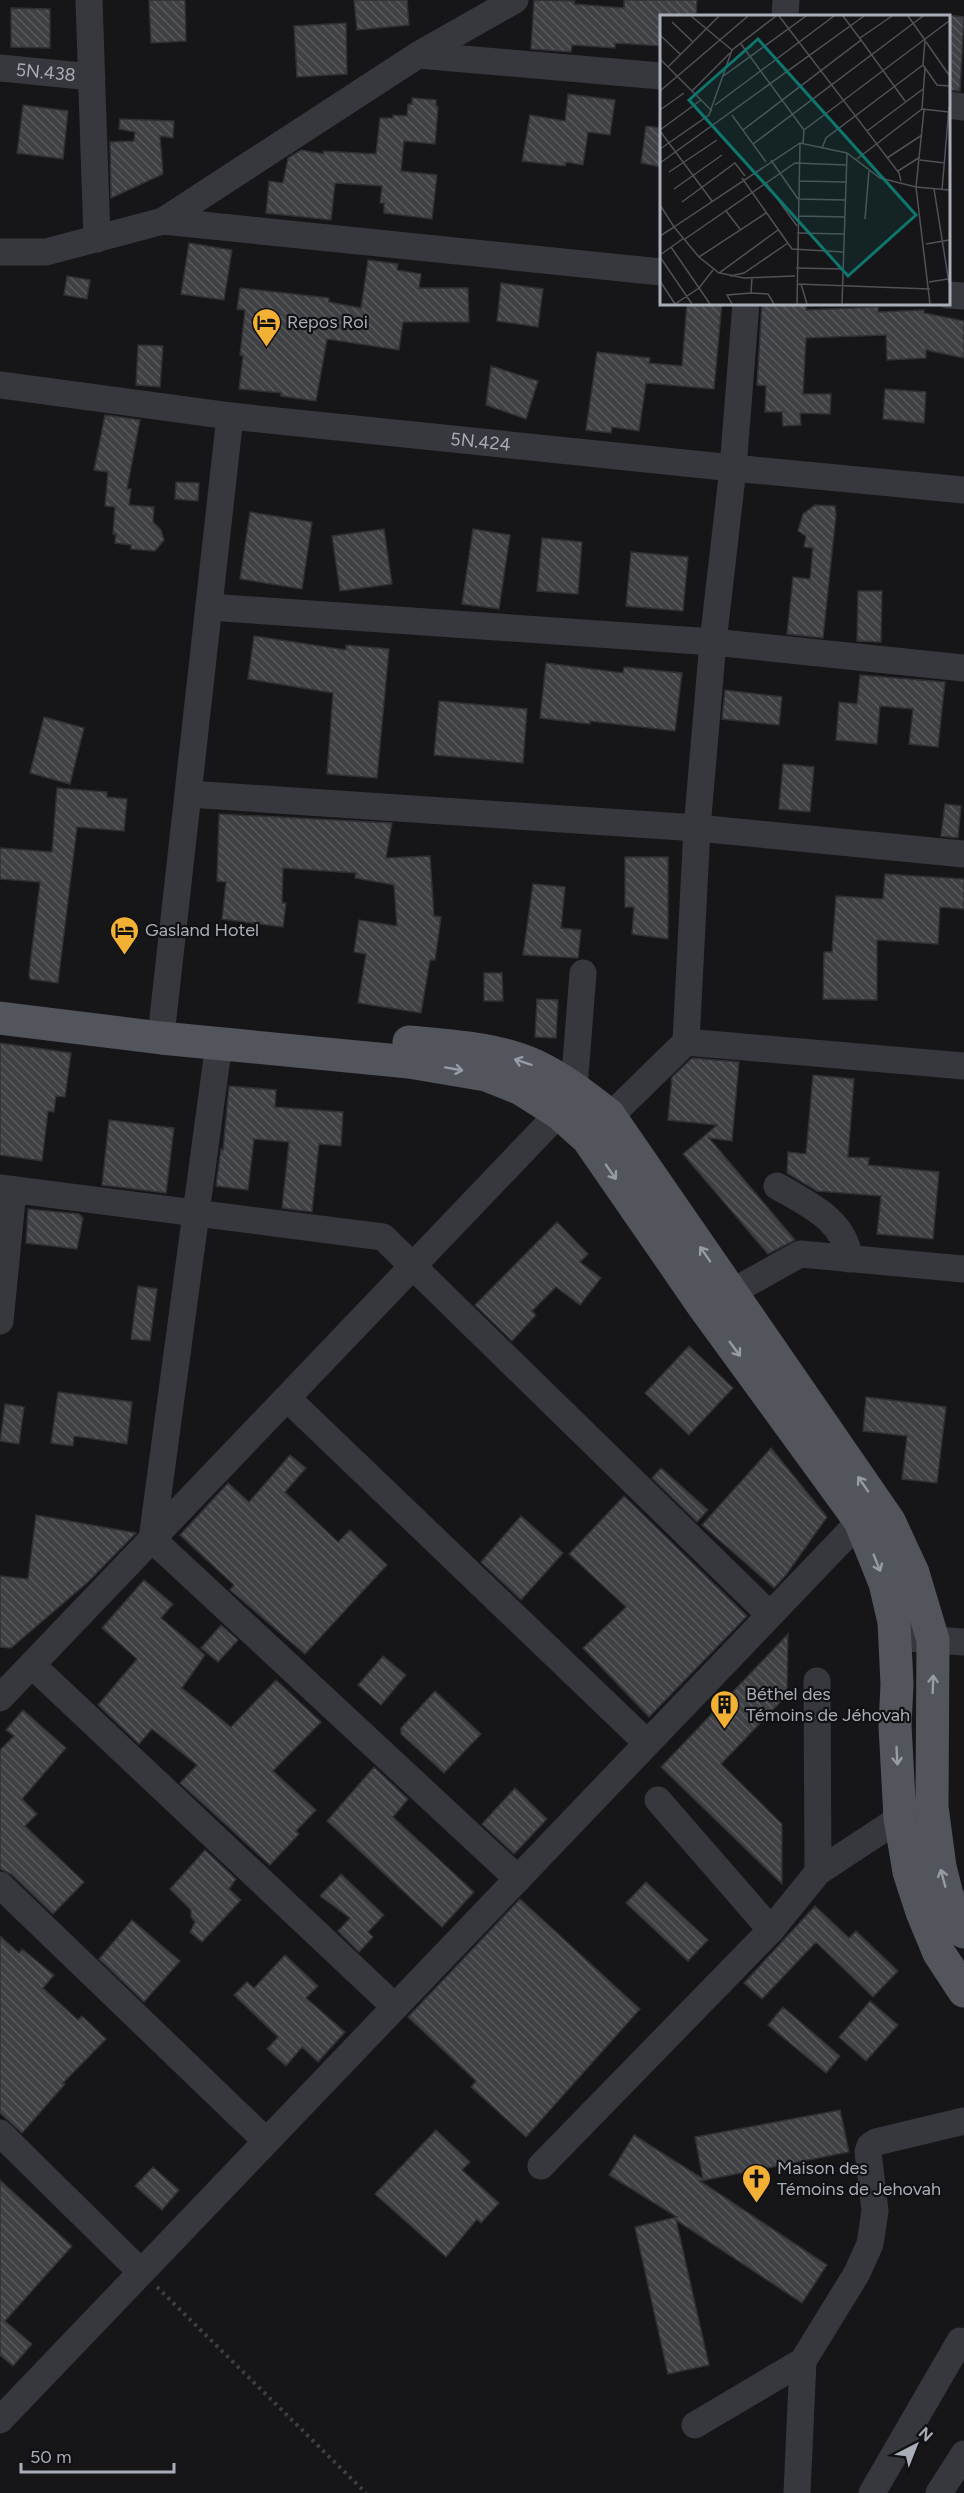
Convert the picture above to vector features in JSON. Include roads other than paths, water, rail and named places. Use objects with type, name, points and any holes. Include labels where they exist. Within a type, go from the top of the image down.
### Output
[{"type":"main road","points":[[0,996],[163,1018],[467,1047],[535,1066],[567,1101],[588,1139],[718,1299],[888,1521],[948,1641],[932,1807],[940,1867],[947,1895],[964,1932]]},
{"type":"main road","points":[[0,1018],[409,1062],[486,1075],[521,1089],[609,1115],[718,1299],[860,1521],[885,1583],[894,1622],[900,1818],[909,1872],[939,1953],[964,1991]]},
{"type":"street","points":[[89,0],[97,239]]},
{"type":"street","points":[[0,252],[46,252],[163,220],[418,55],[515,0]]},
{"type":"street","points":[[785,15],[786,0]]},
{"type":"street","points":[[418,55],[660,76]]},
{"type":"street","name":"5N.438","points":[[0,68],[92,76]]},
{"type":"street","points":[[949,105],[964,106]]},
{"type":"street","points":[[163,220],[660,272]]},
{"type":"street","points":[[949,295],[964,296]]},
{"type":"street","points":[[588,1139],[609,1115],[686,1042],[697,828],[713,642],[733,468],[746,304]]},
{"type":"street","name":"5N.424","points":[[0,385],[230,416],[733,468],[964,489]]},
{"type":"street","points":[[163,1018],[230,416]]},
{"type":"street","points":[[209,607],[713,642],[964,668]]},
{"type":"street","points":[[189,794],[697,828],[964,854]]},
{"type":"street","points":[[0,1698],[413,1266],[567,1101],[583,973]]},
{"type":"street","points":[[686,1042],[964,1066]]},
{"type":"street","points":[[152,1539],[219,1043]]},
{"type":"street","points":[[777,1186],[820,1212],[837,1226],[849,1248],[849,1259]]},
{"type":"street","points":[[0,1321],[6,1189],[383,1237],[770,1615]]},
{"type":"street","points":[[718,1299],[800,1254],[964,1269]]},
{"type":"street","points":[[287,1398],[647,1743]]},
{"type":"street","points":[[4,2406],[141,2272],[860,1521]]},
{"type":"street","points":[[152,1539],[518,1879]]},
{"type":"street","points":[[894,1637],[948,1641]]},
{"type":"street","points":[[32,1665],[395,2007]]},
{"type":"street","points":[[817,1681],[819,1872]]},
{"type":"street","points":[[658,1800],[771,1930]]},
{"type":"street","points":[[541,2166],[771,1930],[819,1872],[900,1818]]},
{"type":"street","points":[[0,1886],[266,2141]]},
{"type":"street","points":[[695,2425],[802,2361],[857,2273],[870,2244],[875,2211],[868,2152],[870,2146],[876,2142],[964,2121]]},
{"type":"street","points":[[0,2133],[141,2272]]},
{"type":"street","points":[[872,2493],[960,2341],[964,2342]]},
{"type":"street","points":[[797,2493],[802,2361]]},
{"type":"street","points":[[939,2493],[964,2454]]},
{"type":"place","name":"Repos Roi","points":[[266,348]]},
{"type":"place","name":"Gasland Hotel","points":[[124,956]]},
{"type":"place","name":"Béthel des Témoins de Jéhovah","points":[[725,1730]]},
{"type":"place","name":"Maison des Témoins de Jehovah","points":[[756,2204]]}]
